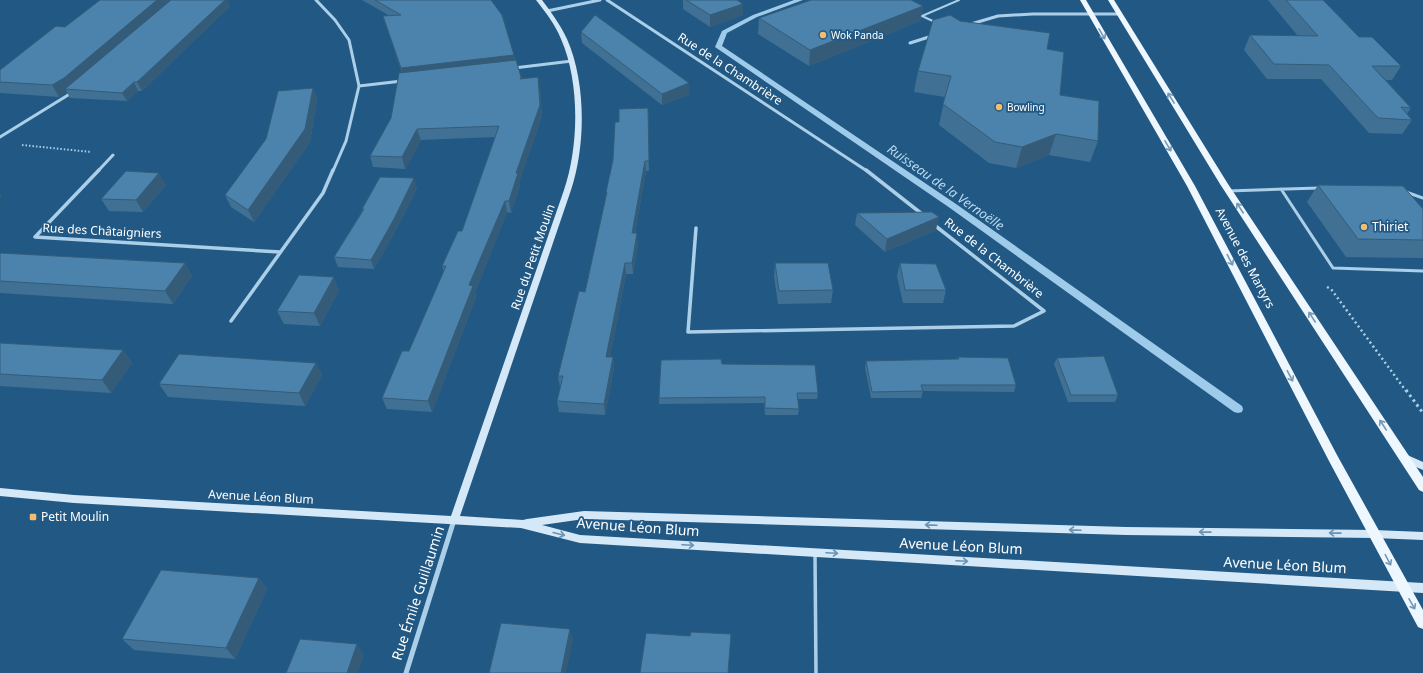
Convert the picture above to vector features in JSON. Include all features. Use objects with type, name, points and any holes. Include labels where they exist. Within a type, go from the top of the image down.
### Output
[{"type":"main road","name":"Rue du Petit Moulin","points":[[454,520],[570,181],[578,132],[577,96],[572,61],[560,32],[538,0]]},
{"type":"main road","name":"Avenue des Martyrs","points":[[1083,0],[1191,186],[1333,458],[1401,586],[1423,623]]},
{"type":"main road","name":"Avenue des Martyrs","points":[[1111,0],[1228,191],[1423,487]]},
{"type":"main road","points":[[1405,458],[1423,466]]},
{"type":"main road","name":"Avenue Léon Blum","points":[[0,492],[74,500],[521,524],[580,539],[1423,588]]},
{"type":"main road","name":"Avenue Léon Blum","points":[[521,524],[584,515],[1126,531],[1423,536]]},
{"type":"street","points":[[231,321],[323,193],[346,141],[359,86],[349,40],[335,20],[316,0]]},
{"type":"street","points":[[547,11],[600,0]]},
{"type":"street","name":"Rue de la Chambrière","points":[[607,0],[866,170],[1044,311],[1014,326],[688,332],[696,228]]},
{"type":"street","points":[[964,26],[998,16],[1033,14],[1119,14]]},
{"type":"street","points":[[910,43],[937,34]]},
{"type":"street","points":[[509,68],[572,61]]},
{"type":"street","points":[[359,86],[406,80]]},
{"type":"street","points":[[0,137],[79,87]]},
{"type":"street","name":"Rue des Châtaigniers","points":[[113,155],[35,237],[280,252]]},
{"type":"street","name":"Rue Émile Guillaumin","points":[[406,673],[454,520]]},
{"type":"lane","points":[[922,16],[959,0]]},
{"type":"lane","points":[[916,13],[944,27]]},
{"type":"lane","points":[[1228,191],[1326,188]]},
{"type":"lane","points":[[1281,189],[1333,268],[1423,270]]},
{"type":"lane","points":[[1402,191],[1423,198]]},
{"type":"lane","points":[[1408,193],[1412,198]]},
{"type":"lane","points":[[815,552],[816,673]]},
{"type":"path","points":[[15,145],[113,155]]},
{"type":"path","points":[[1326,286],[1331,289],[1423,413]]},
{"type":"building","points":[[100,0],[157,0],[64,78],[52,85],[0,82],[0,70],[56,26],[65,27]]},
{"type":"building","points":[[171,0],[225,0],[137,82],[134,82],[122,93],[65,89]]},
{"type":"building","points":[[375,0],[491,0],[502,15],[514,55],[401,68],[383,16],[401,15]]},
{"type":"building","points":[[686,0],[737,0],[743,4],[710,15]]},
{"type":"building","points":[[811,0],[911,0],[923,6],[810,50],[759,18]]},
{"type":"building","points":[[1286,0],[1323,0],[1359,37],[1372,37],[1401,66],[1372,66],[1411,108],[1401,107],[1412,120],[1378,118],[1329,65],[1274,64],[1250,35],[1318,36]]},
{"type":"building","points":[[595,15],[689,83],[662,94],[581,32]]},
{"type":"building","name":"Bowling","points":[[950,15],[960,21],[1050,33],[1047,49],[1064,52],[1060,95],[1099,101],[1098,141],[1056,134],[1022,147],[995,142],[943,104],[951,76],[918,71],[933,20]]},
{"type":"building","points":[[516,60],[521,77],[520,79],[538,77],[540,105],[516,173],[518,173],[509,201],[505,201],[469,285],[473,286],[428,401],[382,398],[402,351],[409,351],[446,266],[442,266],[458,231],[462,231],[499,126],[417,129],[402,157],[370,156],[391,118],[399,73]]},
{"type":"building","points":[[313,88],[305,129],[248,210],[225,195],[266,139],[278,91]]},
{"type":"building","points":[[648,108],[649,161],[645,161],[632,233],[637,233],[632,263],[625,263],[606,357],[613,357],[604,404],[557,401],[563,376],[558,376],[579,291],[585,292],[607,192],[613,160],[615,122],[619,122],[619,109]]},
{"type":"building","points":[[126,171],[159,173],[136,200],[101,199]]},
{"type":"building","points":[[380,177],[414,178],[394,219],[371,260],[334,257],[364,209],[362,209]]},
{"type":"building","points":[[1318,185],[1403,186],[1423,209],[1423,240],[1358,239]]},
{"type":"building","points":[[932,212],[939,217],[887,239],[857,213]]},
{"type":"building","points":[[0,253],[185,263],[165,291],[0,281]]},
{"type":"building","points":[[775,263],[828,263],[833,290],[779,291]]},
{"type":"building","points":[[900,263],[936,264],[946,290],[905,290]]},
{"type":"building","points":[[299,275],[334,277],[314,313],[277,311]]},
{"type":"building","points":[[0,343],[123,350],[102,380],[0,374]]},
{"type":"building","points":[[179,354],[316,363],[299,393],[159,384]]},
{"type":"building","points":[[1104,356],[1118,395],[1071,395],[1057,358]]},
{"type":"building","points":[[958,357],[1008,358],[1016,385],[921,385],[923,391],[872,392],[866,361],[959,359]]},
{"type":"building","points":[[721,359],[722,364],[815,365],[818,393],[797,393],[799,409],[765,408],[765,397],[659,398],[661,360]]},
{"type":"building","points":[[161,570],[259,578],[226,648],[122,639]]},
{"type":"building","points":[[501,623],[570,629],[561,673],[489,673]]},
{"type":"building","points":[[691,632],[731,634],[728,673],[640,673],[646,633],[690,636]]},
{"type":"building","points":[[300,639],[357,644],[347,673],[286,673]]},
{"type":"waterway","name":"Ruisseau de la Vernoëlle","points":[[800,0],[755,16],[724,32],[718,47],[953,206],[1238,409]]},
{"type":"place","name":"Wok Panda","points":[[823,35]]},
{"type":"place","name":"Bowling","points":[[999,107]]},
{"type":"place","name":"Thiriet","points":[[1364,227]]},
{"type":"place","name":"Petit Moulin","points":[[33,517]]}]
